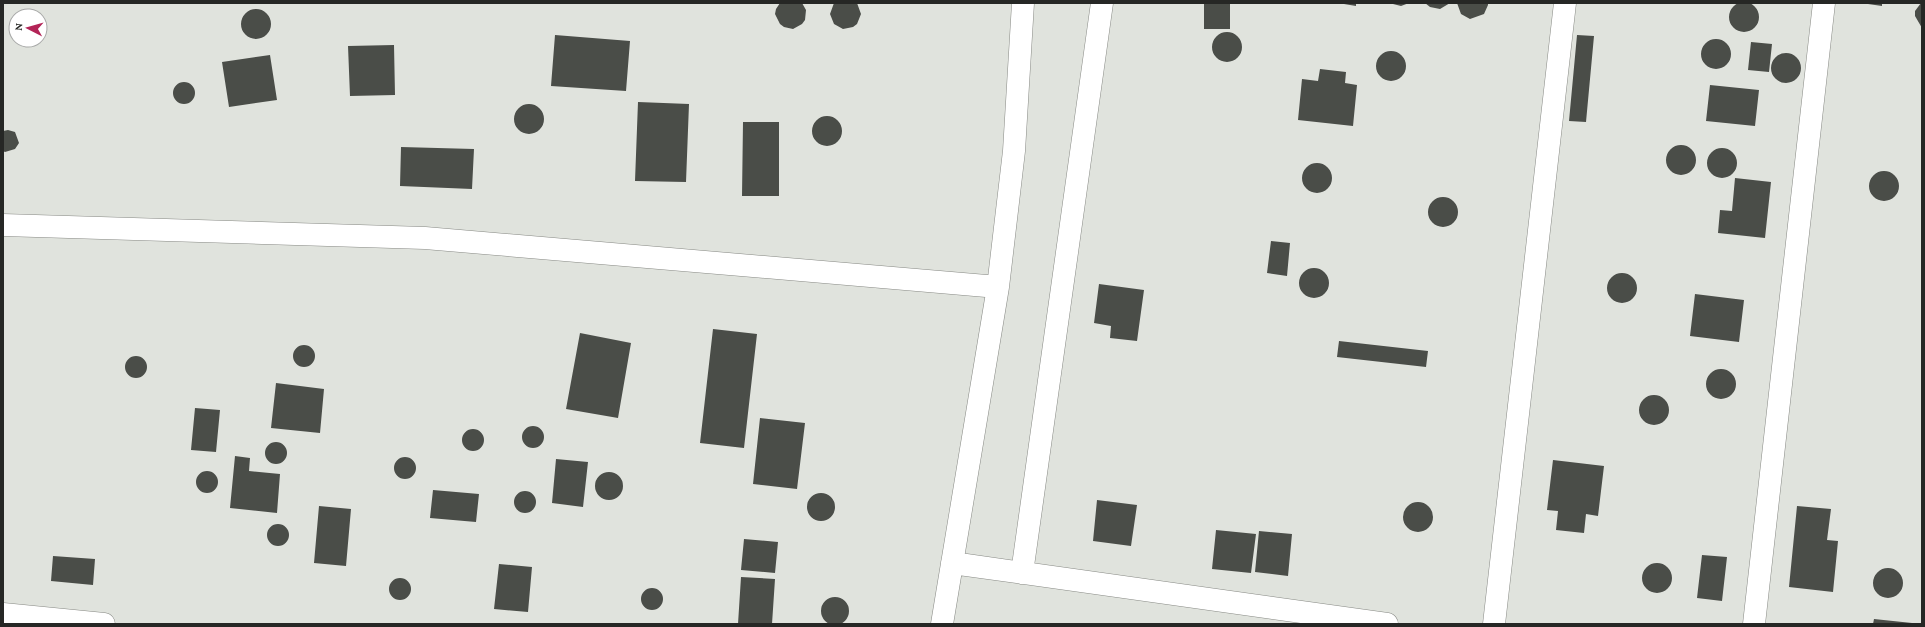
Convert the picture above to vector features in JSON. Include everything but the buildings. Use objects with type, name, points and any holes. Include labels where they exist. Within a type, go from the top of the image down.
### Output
[{"type":"street","points":[[942,624],[998,287],[1014,151],[1023,3]]},
{"type":"street","points":[[1022,573],[1102,3]]},
{"type":"street","points":[[1494,624],[1565,3]]},
{"type":"street","points":[[1754,624],[1824,3]]},
{"type":"street","points":[[3,225],[425,238],[998,287]]},
{"type":"street","points":[[952,563],[1387,624]]},
{"type":"street","points":[[3,614],[104,624]]}]
